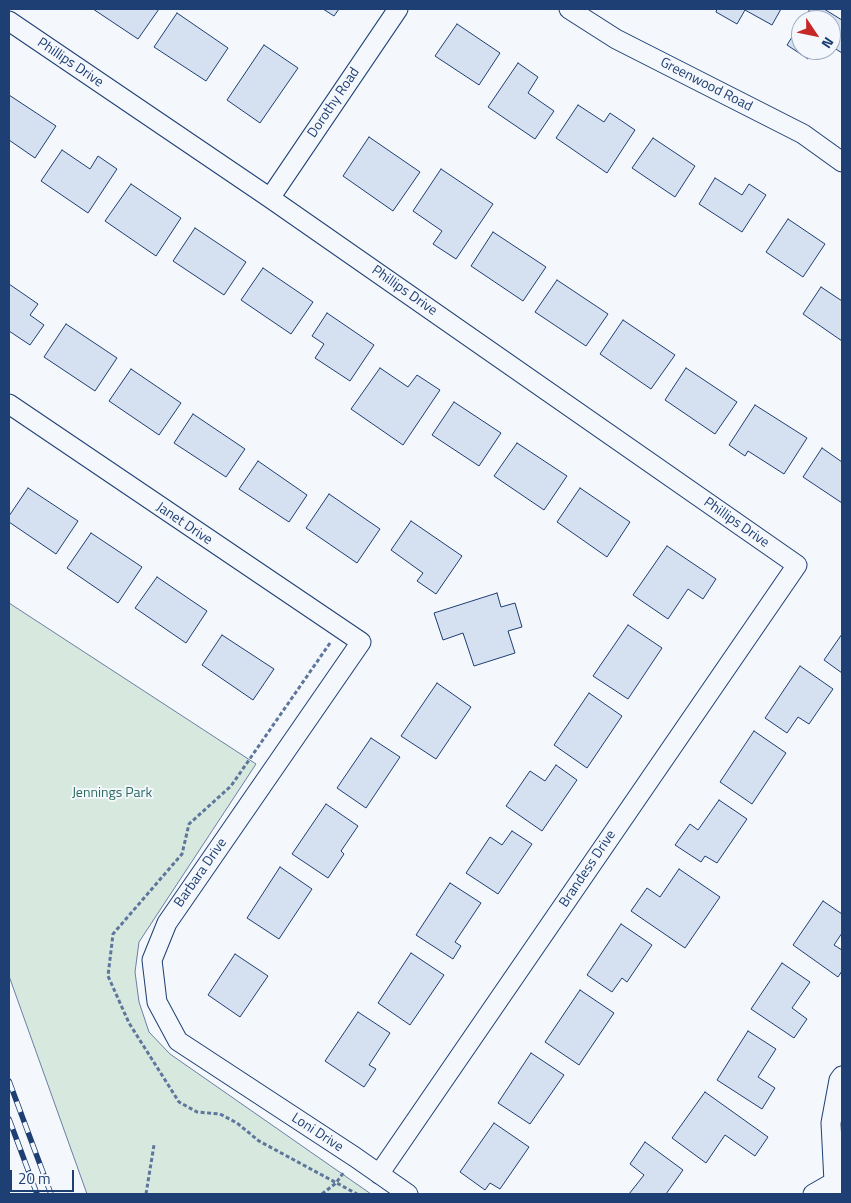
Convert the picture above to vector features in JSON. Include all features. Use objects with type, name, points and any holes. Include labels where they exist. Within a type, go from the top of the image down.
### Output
[{"type":"street","name":"Dorothy Road","points":[[270,198],[398,9]]},
{"type":"street","name":"Greenwood Road","points":[[569,9],[616,39],[803,134],[842,162]]},
{"type":"street","name":"Phillips Drive","points":[[9,21],[270,198],[797,565]]},
{"type":"street","name":"Janet Drive","points":[[9,404],[340,630],[361,642]]},
{"type":"street","name":"Brandess Drive","points":[[379,1174],[797,565]]},
{"type":"street","name":"Barbara Drive","points":[[255,1092],[178,1041],[157,1002],[152,960],[167,923],[361,642]]},
{"type":"street","points":[[813,1194],[836,1188],[831,1123],[839,1080],[842,1076]]},
{"type":"street","name":"Loni Drive","points":[[255,1092],[408,1194]]},
{"type":"path","points":[[340,630],[231,786],[189,824],[182,854],[113,934],[108,976],[129,1023],[179,1102],[197,1112],[220,1114],[237,1123],[258,1141],[357,1194]]},
{"type":"path","points":[[146,1194],[154,1145]]},
{"type":"path","points":[[322,1194],[336,1183],[355,1157]]},
{"type":"green space","name":"Jennings Park","points":[[9,603],[256,764],[139,942],[135,972],[139,1002],[149,1032],[170,1054],[371,1194],[87,1194],[9,976]]},
{"type":"building","points":[[93,9],[159,9],[138,39]]},
{"type":"building","points":[[323,9],[339,9],[334,16]]},
{"type":"building","points":[[717,9],[781,9],[772,25],[745,10],[737,24],[716,12]]},
{"type":"building","points":[[177,13],[228,48],[206,81],[154,47]]},
{"type":"building","points":[[841,19],[842,20],[841,52]]},
{"type":"building","points":[[457,24],[500,53],[479,85],[435,56]]},
{"type":"building","points":[[791,39],[791,48],[787,45]]},
{"type":"building","points":[[264,45],[298,68],[260,123],[227,100]]},
{"type":"building","points":[[518,63],[538,77],[528,93],[554,111],[535,139],[488,107]]},
{"type":"building","points":[[9,95],[56,126],[35,158],[9,140]]},
{"type":"building","points":[[578,105],[604,122],[610,113],[635,130],[607,173],[556,138]]},
{"type":"building","points":[[369,137],[420,172],[393,211],[343,176]]},
{"type":"building","points":[[653,138],[695,166],[675,197],[632,168]]},
{"type":"building","points":[[62,150],[90,169],[98,156],[117,169],[88,213],[41,181]]},
{"type":"building","points":[[441,169],[493,204],[456,259],[433,244],[442,231],[413,211]]},
{"type":"building","points":[[715,178],[742,195],[749,184],[766,195],[742,232],[699,204]]},
{"type":"building","points":[[131,184],[181,218],[156,256],[105,221]]},
{"type":"building","points":[[788,219],[825,244],[803,277],[766,252]]},
{"type":"building","points":[[195,228],[246,262],[224,295],[173,261]]},
{"type":"building","points":[[493,232],[546,267],[523,301],[471,266]]},
{"type":"building","points":[[263,268],[313,302],[291,334],[241,300]]},
{"type":"building","points":[[557,280],[608,314],[586,346],[535,312]]},
{"type":"building","points":[[9,284],[38,304],[30,315],[44,325],[30,345],[9,331]]},
{"type":"building","points":[[821,287],[842,301],[842,341],[803,314]]},
{"type":"building","points":[[327,313],[374,345],[350,381],[315,358],[324,344],[312,336]]},
{"type":"building","points":[[623,320],[675,355],[651,389],[600,354]]},
{"type":"building","points":[[66,324],[117,358],[95,391],[44,357]]},
{"type":"building","points":[[380,368],[408,387],[417,375],[440,390],[403,445],[351,409]]},
{"type":"building","points":[[686,368],[737,402],[715,434],[665,400]]},
{"type":"building","points":[[131,369],[181,403],[159,435],[109,401]]},
{"type":"building","points":[[454,402],[501,433],[479,466],[432,435]]},
{"type":"building","points":[[755,405],[807,438],[784,474],[748,451],[745,456],[729,445]]},
{"type":"building","points":[[193,414],[245,449],[226,477],[174,443]]},
{"type":"building","points":[[517,443],[567,476],[544,510],[494,476]]},
{"type":"building","points":[[822,448],[842,462],[842,503],[803,477]]},
{"type":"building","points":[[258,461],[307,495],[289,522],[239,489]]},
{"type":"building","points":[[28,488],[78,521],[56,554],[9,522],[9,516]]},
{"type":"building","points":[[580,488],[630,522],[607,557],[557,522]]},
{"type":"building","points":[[329,494],[380,529],[357,563],[306,528]]},
{"type":"building","points":[[411,521],[462,556],[436,594],[417,581],[423,573],[391,550]]},
{"type":"building","points":[[91,533],[142,567],[118,603],[67,568]]},
{"type":"building","points":[[667,546],[716,579],[703,599],[688,589],[668,619],[633,595]]},
{"type":"building","points":[[157,577],[207,611],[186,643],[135,608]]},
{"type":"building","points":[[497,593],[501,607],[515,603],[522,627],[508,631],[515,653],[474,666],[463,633],[443,640],[434,613]]},
{"type":"building","points":[[628,625],[662,648],[628,699],[593,676]]},
{"type":"building","points":[[842,634],[842,673],[824,660]]},
{"type":"building","points":[[222,635],[274,669],[253,700],[202,665]]},
{"type":"building","points":[[800,666],[833,689],[809,724],[798,717],[787,733],[765,718]]},
{"type":"building","points":[[437,683],[471,707],[436,759],[401,736]]},
{"type":"building","points":[[589,693],[622,716],[587,768],[554,745]]},
{"type":"building","points":[[754,731],[786,753],[752,804],[720,782]]},
{"type":"building","points":[[371,738],[400,757],[366,808],[337,788]]},
{"type":"building","points":[[556,765],[577,780],[542,831],[506,806],[530,771],[545,781]]},
{"type":"building","points":[[719,800],[747,819],[717,863],[705,856],[701,862],[675,845],[690,824],[698,830]]},
{"type":"building","points":[[326,804],[358,826],[341,851],[344,854],[328,878],[292,854]]},
{"type":"building","points":[[512,831],[532,844],[498,894],[466,873],[490,837],[502,845]]},
{"type":"building","points":[[280,867],[312,889],[279,939],[247,918]]},
{"type":"building","points":[[679,869],[720,897],[685,948],[631,911],[647,888],[660,897]]},
{"type":"building","points":[[450,883],[481,903],[455,942],[461,946],[453,959],[416,935]]},
{"type":"building","points":[[823,901],[842,914],[842,933],[834,945],[842,950],[842,971],[838,977],[793,945]]},
{"type":"building","points":[[621,924],[652,945],[627,982],[622,978],[612,992],[587,975]]},
{"type":"building","points":[[411,953],[444,975],[410,1025],[378,1003]]},
{"type":"building","points":[[235,954],[268,976],[240,1017],[208,995]]},
{"type":"building","points":[[782,963],[810,982],[792,1008],[807,1019],[794,1038],[751,1009]]},
{"type":"building","points":[[580,990],[614,1013],[579,1065],[545,1042]]},
{"type":"building","points":[[358,1012],[390,1033],[369,1065],[376,1069],[364,1087],[325,1061]]},
{"type":"building","points":[[748,1031],[776,1049],[758,1077],[775,1088],[762,1109],[717,1080]]},
{"type":"building","points":[[531,1053],[564,1075],[530,1124],[498,1103]]},
{"type":"building","points":[[705,1092],[768,1137],[755,1156],[725,1135],[706,1163],[672,1138]]},
{"type":"building","points":[[494,1123],[529,1147],[500,1189],[490,1183],[485,1190],[460,1172]]},
{"type":"building","points":[[645,1142],[683,1170],[666,1194],[629,1194],[644,1175],[630,1164]]},
{"type":"railway","points":[[9,1081],[51,1194]]},
{"type":"railway","points":[[9,1119],[37,1194]]}]
